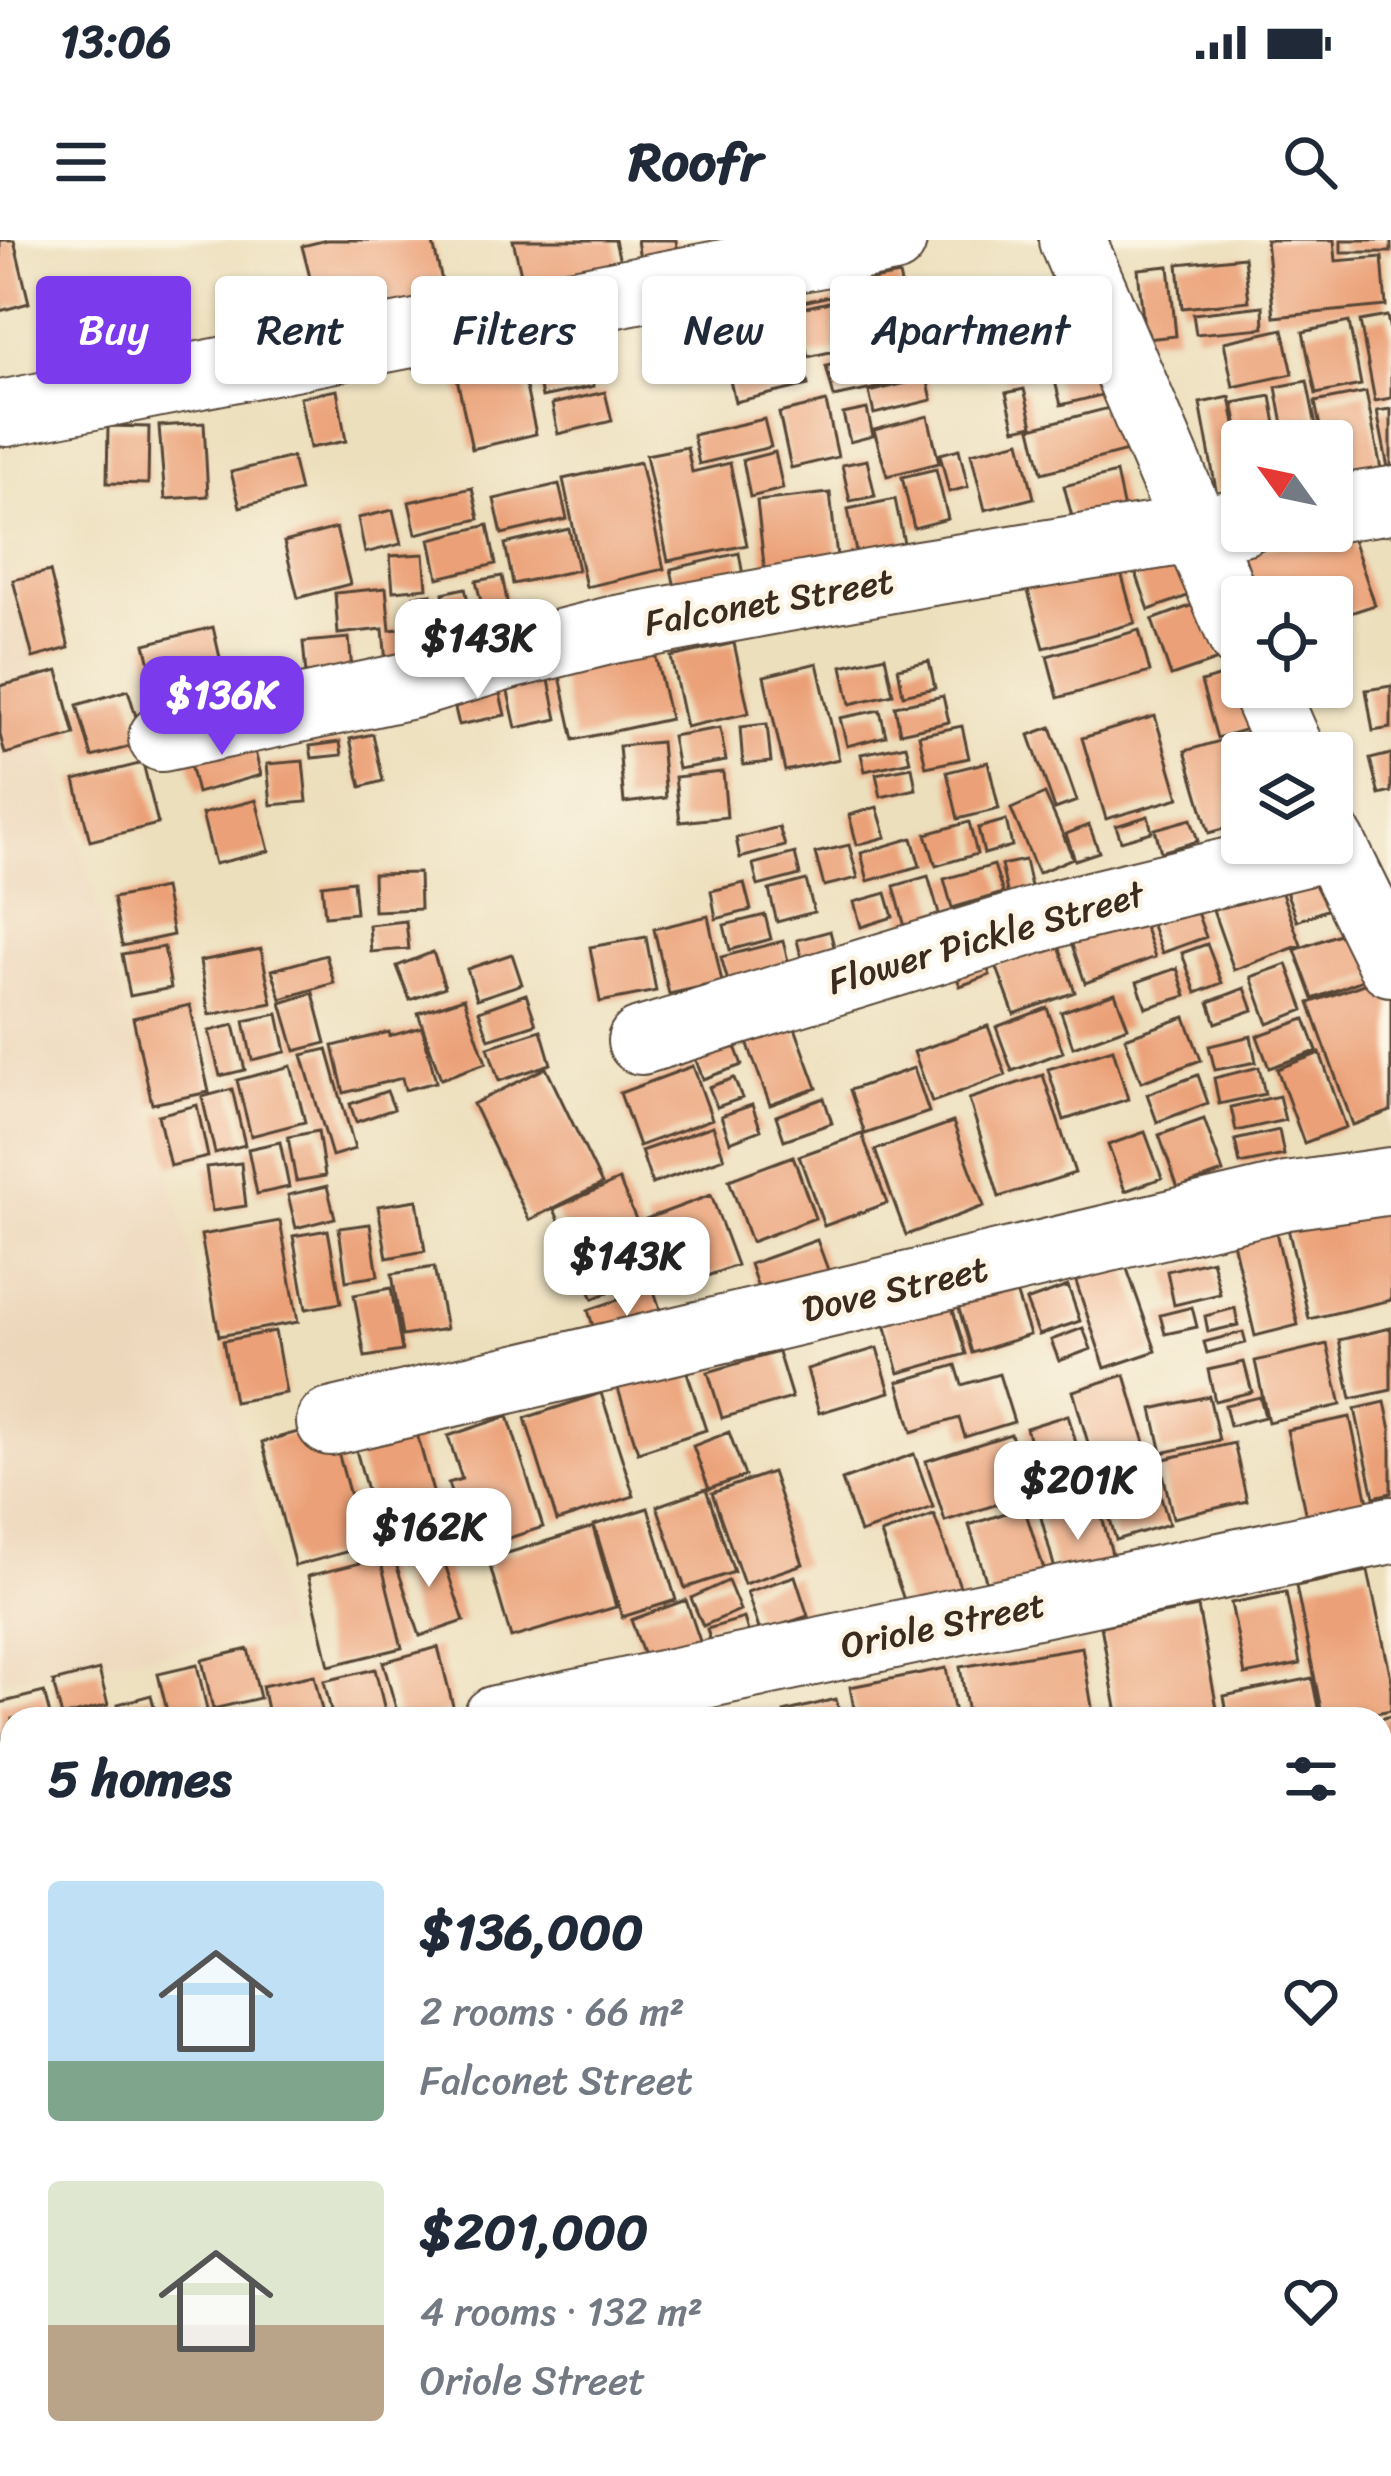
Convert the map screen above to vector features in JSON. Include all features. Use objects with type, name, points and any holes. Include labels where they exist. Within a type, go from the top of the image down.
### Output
[{"type":"street","points":[[6,413],[893,240]]},
{"type":"street","points":[[1072,240],[1218,526],[1229,576]]},
{"type":"street","points":[[1353,505],[1391,500]]},
{"type":"street","name":"Falconet Street","points":[[161,738],[412,685],[612,630],[1218,526]]},
{"type":"street","name":"Flower Pickle Street","points":[[641,1040],[1065,911],[1255,864]]},
{"type":"street","points":[[1342,864],[1391,963]]},
{"type":"street","name":"Dove Street","points":[[330,1421],[1286,1196],[1391,1181]]},
{"type":"street","name":"Oriole Street","points":[[553,1707],[1391,1530]]},
{"type":"shaded area","points":[[0,542],[249,1471],[285,1631],[0,1680]]},
{"type":"building","points":[[0,240],[14,240],[29,303],[0,311]]},
{"type":"building","points":[[327,240],[432,240],[441,276],[411,276],[411,314],[387,320],[387,276],[310,276],[302,246]]},
{"type":"building","points":[[513,240],[615,240],[621,266],[583,276],[521,276]]},
{"type":"building","points":[[637,240],[676,240],[678,254],[640,259]]},
{"type":"building","points":[[1266,240],[1334,240],[1336,261],[1382,257],[1386,306],[1274,317]]},
{"type":"building","points":[[1341,240],[1391,240],[1391,252],[1341,252]]},
{"type":"building","points":[[857,256],[861,276],[830,276],[830,296],[806,301],[806,276],[789,276],[788,272]]},
{"type":"building","points":[[1244,257],[1249,301],[1182,308],[1178,264]]},
{"type":"building","points":[[1169,266],[1176,336],[1145,339],[1138,269]]},
{"type":"building","points":[[830,302],[830,352],[808,357],[806,307]]},
{"type":"building","points":[[1263,306],[1264,328],[1196,334],[1193,314]]},
{"type":"building","points":[[1387,316],[1391,398],[1375,401],[1360,321]]},
{"type":"building","points":[[1349,322],[1361,385],[1316,394],[1303,332]]},
{"type":"building","points":[[1283,329],[1293,374],[1233,387],[1224,342]]},
{"type":"building","points":[[1112,367],[1118,391],[1061,405],[1056,384],[1112,384]]},
{"type":"building","points":[[806,375],[808,385],[735,402],[731,384],[806,384]]},
{"type":"building","points":[[1307,381],[1315,420],[1282,420],[1276,387]]},
{"type":"building","points":[[458,384],[525,384],[536,434],[472,449]]},
{"type":"building","points":[[539,384],[594,384],[594,386],[542,397]]},
{"type":"building","points":[[831,384],[895,384],[834,397]]},
{"type":"building","points":[[928,384],[932,400],[874,414],[869,392]]},
{"type":"building","points":[[1024,389],[1033,425],[1015,429],[1006,393]]},
{"type":"building","points":[[337,390],[346,441],[310,448],[300,397]]},
{"type":"building","points":[[605,392],[612,421],[558,434],[552,404]]},
{"type":"building","points":[[1366,392],[1382,474],[1353,480],[1353,420],[1319,420],[1315,402]]},
{"type":"building","points":[[1271,396],[1275,420],[1237,420],[1233,403]]},
{"type":"building","points":[[1230,397],[1234,420],[1221,420],[1221,494],[1217,495],[1200,403]]},
{"type":"building","points":[[826,402],[838,457],[791,468],[779,413]]},
{"type":"building","points":[[1128,403],[1139,448],[1042,473],[1031,428]]},
{"type":"building","points":[[867,409],[873,436],[850,442],[843,414]]},
{"type":"building","points":[[1391,409],[1391,472],[1389,473],[1377,411]]},
{"type":"building","points":[[928,416],[939,463],[887,476],[874,430]]},
{"type":"building","points":[[764,419],[771,447],[699,464],[693,435]]},
{"type":"building","points":[[204,423],[208,496],[165,499],[159,426]]},
{"type":"building","points":[[108,426],[149,427],[148,484],[107,483]]},
{"type":"building","points":[[1020,441],[1034,498],[985,510],[971,453]]},
{"type":"building","points":[[687,447],[692,472],[730,463],[747,545],[668,561],[646,455]]},
{"type":"building","points":[[959,449],[968,487],[949,492],[940,454]]},
{"type":"building","points":[[775,452],[783,489],[750,497],[743,460]]},
{"type":"building","points":[[292,457],[300,491],[240,507],[231,472]]},
{"type":"building","points":[[867,460],[875,496],[850,501],[842,465]]},
{"type":"building","points":[[640,462],[664,569],[586,587],[563,479]]},
{"type":"building","points":[[936,469],[948,519],[914,528],[902,477]]},
{"type":"building","points":[[1116,473],[1126,519],[1076,532],[1064,486]]},
{"type":"building","points":[[559,484],[567,519],[502,534],[494,499]]},
{"type":"building","points":[[472,488],[479,519],[416,534],[409,502]]},
{"type":"building","points":[[830,493],[838,566],[765,574],[757,501]]},
{"type":"building","points":[[895,499],[905,548],[857,558],[848,509]]},
{"type":"building","points":[[393,510],[401,544],[365,553],[358,518]]},
{"type":"building","points":[[488,525],[496,564],[438,578],[430,539]]},
{"type":"building","points":[[336,528],[350,584],[298,598],[284,542]]},
{"type":"building","points":[[569,529],[578,570],[513,584],[505,544]]},
{"type":"building","points":[[1353,539],[1375,605],[1353,612],[1353,576],[1251,576],[1244,555],[1353,552]]},
{"type":"building","points":[[1184,544],[1201,591],[1149,610],[1132,562]]},
{"type":"building","points":[[739,553],[744,581],[677,597],[671,569]]},
{"type":"building","points":[[424,554],[427,588],[393,591],[390,556]]},
{"type":"building","points":[[1117,558],[1135,623],[1044,648],[1026,584]]},
{"type":"building","points":[[50,571],[69,648],[33,658],[13,580]]},
{"type":"building","points":[[502,576],[509,611],[485,618],[476,581]]},
{"type":"building","points":[[386,588],[390,630],[408,628],[412,671],[387,674],[383,629],[338,634],[335,593]]},
{"type":"building","points":[[465,588],[473,622],[450,627],[443,593]]},
{"type":"building","points":[[431,594],[435,634],[419,637],[414,596]]},
{"type":"building","points":[[1201,602],[1221,659],[1171,676],[1152,620]]},
{"type":"building","points":[[213,627],[220,658],[153,675],[145,644]]},
{"type":"building","points":[[649,628],[670,719],[574,740],[554,649]]},
{"type":"building","points":[[1139,630],[1150,672],[1058,698],[1047,656]]},
{"type":"building","points":[[349,638],[353,681],[307,685],[303,642]]},
{"type":"building","points":[[734,643],[749,713],[686,727],[671,657]]},
{"type":"building","points":[[544,656],[557,719],[516,728],[502,665]]},
{"type":"building","points":[[885,656],[893,694],[850,704],[842,666]]},
{"type":"building","points":[[929,661],[935,688],[903,695],[898,668]]},
{"type":"building","points":[[817,663],[839,759],[785,771],[764,676]]},
{"type":"building","points":[[58,671],[75,735],[5,754],[0,686]]},
{"type":"building","points":[[1221,676],[1221,708],[1255,708],[1261,725],[1221,732],[1217,738],[1201,682]]},
{"type":"building","points":[[496,677],[505,715],[459,725],[450,687]]},
{"type":"building","points":[[1391,686],[1391,728],[1373,731],[1366,690]]},
{"type":"building","points":[[128,690],[144,743],[92,757],[77,705]]},
{"type":"building","points":[[943,696],[949,722],[900,733],[895,706]]},
{"type":"building","points":[[880,710],[886,736],[847,746],[840,718]]},
{"type":"building","points":[[1155,716],[1179,798],[1106,819],[1082,738]]},
{"type":"building","points":[[248,724],[261,775],[197,793],[184,740]]},
{"type":"building","points":[[767,724],[771,762],[743,765],[740,727]]},
{"type":"building","points":[[962,726],[969,758],[926,767],[919,735]]},
{"type":"building","points":[[1051,727],[1077,801],[1055,809],[1029,735]]},
{"type":"building","points":[[720,728],[726,761],[678,769],[672,736]]},
{"type":"building","points":[[373,734],[383,781],[361,787],[350,739]]},
{"type":"building","points":[[1221,741],[1221,830],[1209,833],[1185,751]]},
{"type":"building","points":[[340,742],[342,755],[312,758],[310,746]]},
{"type":"building","points":[[661,742],[666,798],[624,803],[619,746]]},
{"type":"building","points":[[906,745],[910,761],[865,771],[861,754]]},
{"type":"building","points":[[1391,754],[1391,792],[1379,795],[1370,759]]},
{"type":"building","points":[[303,761],[307,802],[271,805],[267,764]]},
{"type":"building","points":[[988,762],[999,809],[958,819],[947,772]]},
{"type":"building","points":[[143,763],[158,824],[90,841],[75,780]]},
{"type":"building","points":[[912,767],[916,789],[881,797],[876,774]]},
{"type":"building","points":[[723,772],[727,817],[680,822],[675,777]]},
{"type":"building","points":[[1045,794],[1073,858],[1038,873],[1011,809]]},
{"type":"building","points":[[256,800],[269,851],[215,864],[202,814]]},
{"type":"building","points":[[877,807],[886,837],[857,845],[849,815]]},
{"type":"building","points":[[1148,816],[1152,832],[1121,841],[1116,826]]},
{"type":"building","points":[[1191,819],[1198,841],[1161,852],[1155,829]]},
{"type":"building","points":[[1006,820],[1012,846],[984,854],[978,828]]},
{"type":"building","points":[[969,822],[977,854],[936,866],[926,834]]},
{"type":"building","points":[[1089,825],[1099,852],[1075,860],[1066,834]]},
{"type":"building","points":[[779,827],[785,846],[740,858],[736,838]]},
{"type":"building","points":[[912,838],[920,866],[868,881],[861,853]]},
{"type":"building","points":[[849,845],[858,878],[824,886],[815,853]]},
{"type":"building","points":[[795,853],[800,875],[758,886],[753,864]]},
{"type":"building","points":[[1025,860],[1034,900],[1010,905],[1001,865]]},
{"type":"building","points":[[1271,864],[1301,945],[1234,970],[1205,888]]},
{"type":"building","points":[[1301,864],[1339,864],[1352,900],[1297,921],[1279,872]]},
{"type":"building","points":[[994,865],[1003,893],[952,908],[944,879]]},
{"type":"building","points":[[419,873],[420,909],[374,911],[373,874]]},
{"type":"building","points":[[928,876],[940,917],[905,927],[894,886]]},
{"type":"building","points":[[806,880],[814,912],[777,922],[769,890]]},
{"type":"building","points":[[353,881],[356,913],[325,916],[322,885]]},
{"type":"building","points":[[744,883],[751,910],[716,919],[711,891]]},
{"type":"building","points":[[164,888],[173,935],[122,946],[113,898]]},
{"type":"building","points":[[886,893],[893,917],[861,927],[854,902]]},
{"type":"building","points":[[1190,893],[1206,937],[1162,953],[1146,909]]},
{"type":"building","points":[[1137,905],[1155,957],[1085,983],[1067,930]]},
{"type":"building","points":[[765,915],[771,939],[730,950],[724,925]]},
{"type":"building","points":[[708,916],[722,982],[669,994],[654,929]]},
{"type":"building","points":[[406,921],[409,949],[371,952],[369,925]]},
{"type":"building","points":[[1361,926],[1378,974],[1313,999],[1295,950]]},
{"type":"building","points":[[830,931],[837,958],[804,968],[797,940]]},
{"type":"building","points":[[646,937],[656,991],[600,1002],[590,947]]},
{"type":"building","points":[[783,941],[790,970],[729,985],[721,957]]},
{"type":"building","points":[[1058,943],[1075,992],[1014,1014],[996,965]]},
{"type":"building","points":[[1207,944],[1222,983],[1196,993],[1182,953]]},
{"type":"building","points":[[164,947],[171,988],[130,996],[122,954]]},
{"type":"building","points":[[261,949],[272,1003],[209,1015],[200,961]]},
{"type":"building","points":[[433,952],[445,987],[410,1000],[397,966]]},
{"type":"building","points":[[982,952],[990,975],[960,986],[952,963]]},
{"type":"building","points":[[512,954],[522,984],[477,999],[467,969]]},
{"type":"building","points":[[326,955],[334,983],[281,999],[272,970]]},
{"type":"building","points":[[1287,964],[1304,1010],[1268,1024],[1251,977]]},
{"type":"building","points":[[1177,968],[1186,996],[1146,1008],[1137,982]]},
{"type":"building","points":[[1384,977],[1391,997],[1391,1111],[1353,1125],[1309,1003]]},
{"type":"building","points":[[1245,988],[1253,1010],[1216,1023],[1209,1002]]},
{"type":"building","points":[[313,993],[326,1043],[295,1051],[281,1003]]},
{"type":"building","points":[[1115,993],[1128,1027],[1073,1047],[1061,1012]]},
{"type":"building","points":[[526,994],[536,1024],[489,1039],[479,1011]]},
{"type":"building","points":[[464,998],[486,1063],[441,1079],[418,1013]]},
{"type":"building","points":[[190,1005],[209,1092],[152,1104],[133,1018]]},
{"type":"building","points":[[1047,1008],[1063,1052],[1012,1071],[996,1027]]},
{"type":"building","points":[[278,1014],[286,1052],[252,1060],[244,1021]]},
{"type":"building","points":[[791,1017],[817,1088],[770,1105],[744,1034]]},
{"type":"building","points":[[1185,1017],[1201,1060],[1141,1082],[1125,1038]]},
{"type":"building","points":[[1305,1019],[1317,1051],[1269,1068],[1257,1036]]},
{"type":"building","points":[[234,1025],[245,1070],[220,1076],[209,1031]]},
{"type":"building","points":[[988,1026],[1006,1075],[932,1102],[914,1052]]},
{"type":"building","points":[[422,1027],[436,1082],[405,1090],[402,1078],[344,1093],[333,1046]]},
{"type":"building","points":[[541,1030],[551,1064],[499,1081],[488,1047]]},
{"type":"building","points":[[730,1033],[742,1065],[703,1079],[691,1047]]},
{"type":"building","points":[[1251,1036],[1256,1062],[1215,1070],[1209,1046]]},
{"type":"building","points":[[327,1049],[355,1149],[332,1156],[302,1055]]},
{"type":"building","points":[[1113,1049],[1128,1099],[1064,1120],[1048,1069]]},
{"type":"building","points":[[1320,1053],[1346,1127],[1304,1143],[1277,1069]]},
{"type":"building","points":[[291,1066],[305,1122],[251,1136],[237,1080]]},
{"type":"building","points":[[693,1066],[712,1119],[639,1146],[620,1093]]},
{"type":"building","points":[[1259,1067],[1265,1094],[1219,1104],[1214,1078]]},
{"type":"building","points":[[546,1068],[602,1184],[529,1220],[473,1104]]},
{"type":"building","points":[[914,1068],[929,1112],[865,1134],[850,1090]]},
{"type":"building","points":[[1043,1075],[1075,1173],[999,1197],[969,1099]]},
{"type":"building","points":[[1198,1075],[1208,1103],[1157,1122],[1147,1094]]},
{"type":"building","points":[[734,1078],[742,1098],[717,1107],[709,1087]]},
{"type":"building","points":[[232,1089],[245,1145],[215,1153],[202,1097]]},
{"type":"building","points":[[387,1091],[394,1109],[356,1122],[350,1104]]},
{"type":"building","points":[[1279,1096],[1285,1120],[1236,1131],[1231,1107]]},
{"type":"building","points":[[824,1098],[832,1123],[784,1140],[776,1116]]},
{"type":"building","points":[[197,1105],[208,1157],[170,1166],[158,1115]]},
{"type":"building","points":[[752,1105],[761,1130],[730,1142],[721,1116]]},
{"type":"building","points":[[1204,1119],[1223,1172],[1178,1188],[1159,1135]]},
{"type":"building","points":[[953,1122],[984,1206],[906,1235],[875,1150]]},
{"type":"building","points":[[713,1126],[724,1158],[652,1184],[641,1151]]},
{"type":"building","points":[[1279,1130],[1284,1155],[1240,1164],[1235,1140]]},
{"type":"building","points":[[318,1131],[325,1176],[296,1181],[288,1137]]},
{"type":"building","points":[[1145,1132],[1162,1178],[1125,1191],[1108,1145]]},
{"type":"building","points":[[862,1134],[887,1203],[824,1226],[799,1156]]},
{"type":"building","points":[[280,1142],[289,1187],[257,1194],[248,1149]]},
{"type":"building","points":[[793,1156],[815,1218],[751,1242],[729,1180]]},
{"type":"building","points":[[241,1163],[246,1206],[212,1211],[206,1167]]},
{"type":"building","points":[[619,1180],[658,1270],[593,1299],[554,1209]]},
{"type":"building","points":[[327,1186],[335,1218],[296,1228],[288,1195]]},
{"type":"building","points":[[1391,1190],[1391,1300],[1309,1319],[1285,1215]]},
{"type":"building","points":[[711,1195],[737,1265],[672,1289],[646,1219]]},
{"type":"building","points":[[417,1200],[425,1251],[387,1258],[378,1206]]},
{"type":"building","points":[[280,1221],[298,1322],[219,1336],[201,1235]]},
{"type":"building","points":[[370,1224],[378,1276],[346,1281],[339,1228]]},
{"type":"building","points":[[328,1230],[341,1303],[306,1309],[293,1236]]},
{"type":"building","points":[[1276,1232],[1298,1325],[1255,1336],[1233,1242]]},
{"type":"building","points":[[817,1240],[831,1278],[763,1303],[750,1264]]},
{"type":"building","points":[[1120,1249],[1156,1351],[1105,1368],[1071,1267]]},
{"type":"building","points":[[1212,1260],[1220,1294],[1174,1305],[1167,1271]]},
{"type":"building","points":[[434,1267],[446,1329],[402,1336],[392,1274]]},
{"type":"building","points":[[1009,1271],[1030,1335],[972,1353],[953,1289]]},
{"type":"building","points":[[1068,1286],[1080,1321],[1039,1335],[1026,1301]]},
{"type":"building","points":[[391,1288],[402,1351],[365,1357],[354,1295]]},
{"type":"building","points":[[653,1288],[666,1327],[600,1349],[588,1310]]},
{"type":"building","points":[[947,1290],[966,1354],[899,1373],[881,1310]]},
{"type":"building","points":[[1192,1307],[1197,1327],[1165,1334],[1160,1315]]},
{"type":"building","points":[[1235,1308],[1238,1325],[1208,1332],[1205,1316]]},
{"type":"building","points":[[1083,1328],[1091,1349],[1059,1361],[1051,1340]]},
{"type":"building","points":[[1391,1328],[1391,1390],[1351,1399],[1339,1340]]},
{"type":"building","points":[[275,1331],[286,1393],[234,1402],[223,1341]]},
{"type":"building","points":[[1243,1332],[1246,1343],[1207,1353],[1204,1342]]},
{"type":"building","points":[[1327,1344],[1341,1405],[1268,1422],[1255,1361]]},
{"type":"building","points":[[877,1348],[890,1392],[819,1413],[807,1369]]},
{"type":"building","points":[[778,1352],[792,1398],[722,1418],[708,1372]]},
{"type":"building","points":[[682,1357],[706,1430],[638,1452],[615,1379]]},
{"type":"building","points":[[1244,1362],[1252,1392],[1215,1401],[1208,1370]]},
{"type":"building","points":[[956,1365],[962,1385],[999,1374],[1014,1422],[965,1437],[959,1418],[912,1432],[898,1382]]},
{"type":"building","points":[[1125,1375],[1169,1524],[1116,1540],[1073,1391]]},
{"type":"building","points":[[601,1393],[634,1496],[557,1521],[525,1418]]},
{"type":"building","points":[[1209,1396],[1219,1440],[1162,1453],[1152,1409]]},
{"type":"building","points":[[1260,1397],[1265,1417],[1230,1426],[1225,1405]]},
{"type":"building","points":[[1385,1402],[1391,1430],[1391,1493],[1374,1497],[1355,1409]]},
{"type":"building","points":[[1068,1415],[1089,1489],[1048,1501],[1026,1428]]},
{"type":"building","points":[[508,1416],[543,1527],[469,1551],[448,1483],[462,1479],[448,1436]]},
{"type":"building","points":[[1350,1417],[1369,1507],[1307,1521],[1287,1430]]},
{"type":"building","points":[[330,1423],[364,1547],[295,1566],[262,1442]]},
{"type":"building","points":[[414,1423],[441,1521],[380,1538],[353,1439]]},
{"type":"building","points":[[729,1432],[745,1476],[709,1489],[693,1446]]},
{"type":"building","points":[[1011,1434],[1029,1494],[945,1521],[926,1461]]},
{"type":"building","points":[[1234,1443],[1247,1501],[1173,1518],[1160,1460]]},
{"type":"building","points":[[914,1454],[933,1507],[860,1533],[842,1480]]},
{"type":"building","points":[[772,1472],[803,1564],[744,1584],[712,1493]]},
{"type":"building","points":[[706,1489],[734,1572],[685,1588],[657,1506]]},
{"type":"building","points":[[1096,1495],[1118,1576],[1061,1592],[1039,1510]]},
{"type":"building","points":[[1024,1507],[1049,1585],[993,1603],[969,1525]]},
{"type":"building","points":[[648,1508],[676,1600],[622,1617],[594,1525]]},
{"type":"building","points":[[934,1515],[965,1600],[911,1620],[881,1534]]},
{"type":"building","points":[[593,1527],[616,1607],[511,1638],[488,1559]]},
{"type":"building","points":[[438,1543],[464,1621],[420,1636],[394,1558]]},
{"type":"building","points":[[380,1558],[402,1648],[329,1666],[308,1576]]},
{"type":"building","points":[[1368,1571],[1391,1678],[1391,1707],[1321,1707],[1296,1586]]},
{"type":"building","points":[[795,1576],[808,1616],[760,1632],[747,1592]]},
{"type":"building","points":[[728,1581],[740,1610],[703,1626],[691,1598]]},
{"type":"building","points":[[1286,1592],[1300,1664],[1245,1675],[1231,1603]]},
{"type":"building","points":[[686,1600],[703,1650],[649,1670],[631,1620]]},
{"type":"building","points":[[1198,1607],[1217,1707],[1116,1707],[1101,1626]]},
{"type":"building","points":[[744,1618],[753,1648],[716,1659],[707,1629]]},
{"type":"building","points":[[438,1647],[453,1707],[396,1707],[383,1662]]},
{"type":"building","points":[[1082,1647],[1092,1707],[967,1707],[960,1667]]},
{"type":"building","points":[[248,1649],[260,1698],[213,1707],[202,1660]]},
{"type":"building","points":[[197,1665],[206,1707],[166,1707],[158,1674]]},
{"type":"building","points":[[946,1668],[954,1707],[854,1707],[850,1687]]},
{"type":"building","points":[[375,1669],[384,1707],[330,1707],[324,1681]]},
{"type":"building","points":[[99,1670],[108,1705],[59,1707],[53,1682]]},
{"type":"building","points":[[314,1675],[321,1707],[266,1707],[262,1686]]},
{"type":"building","points":[[1312,1678],[1318,1707],[1226,1707],[1224,1696]]},
{"type":"building","points":[[44,1692],[48,1707],[0,1707],[0,1703]]},
{"type":"building","points":[[151,1695],[154,1707],[119,1707]]},
{"type":"building","points":[[836,1699],[838,1707],[804,1707]]}]
